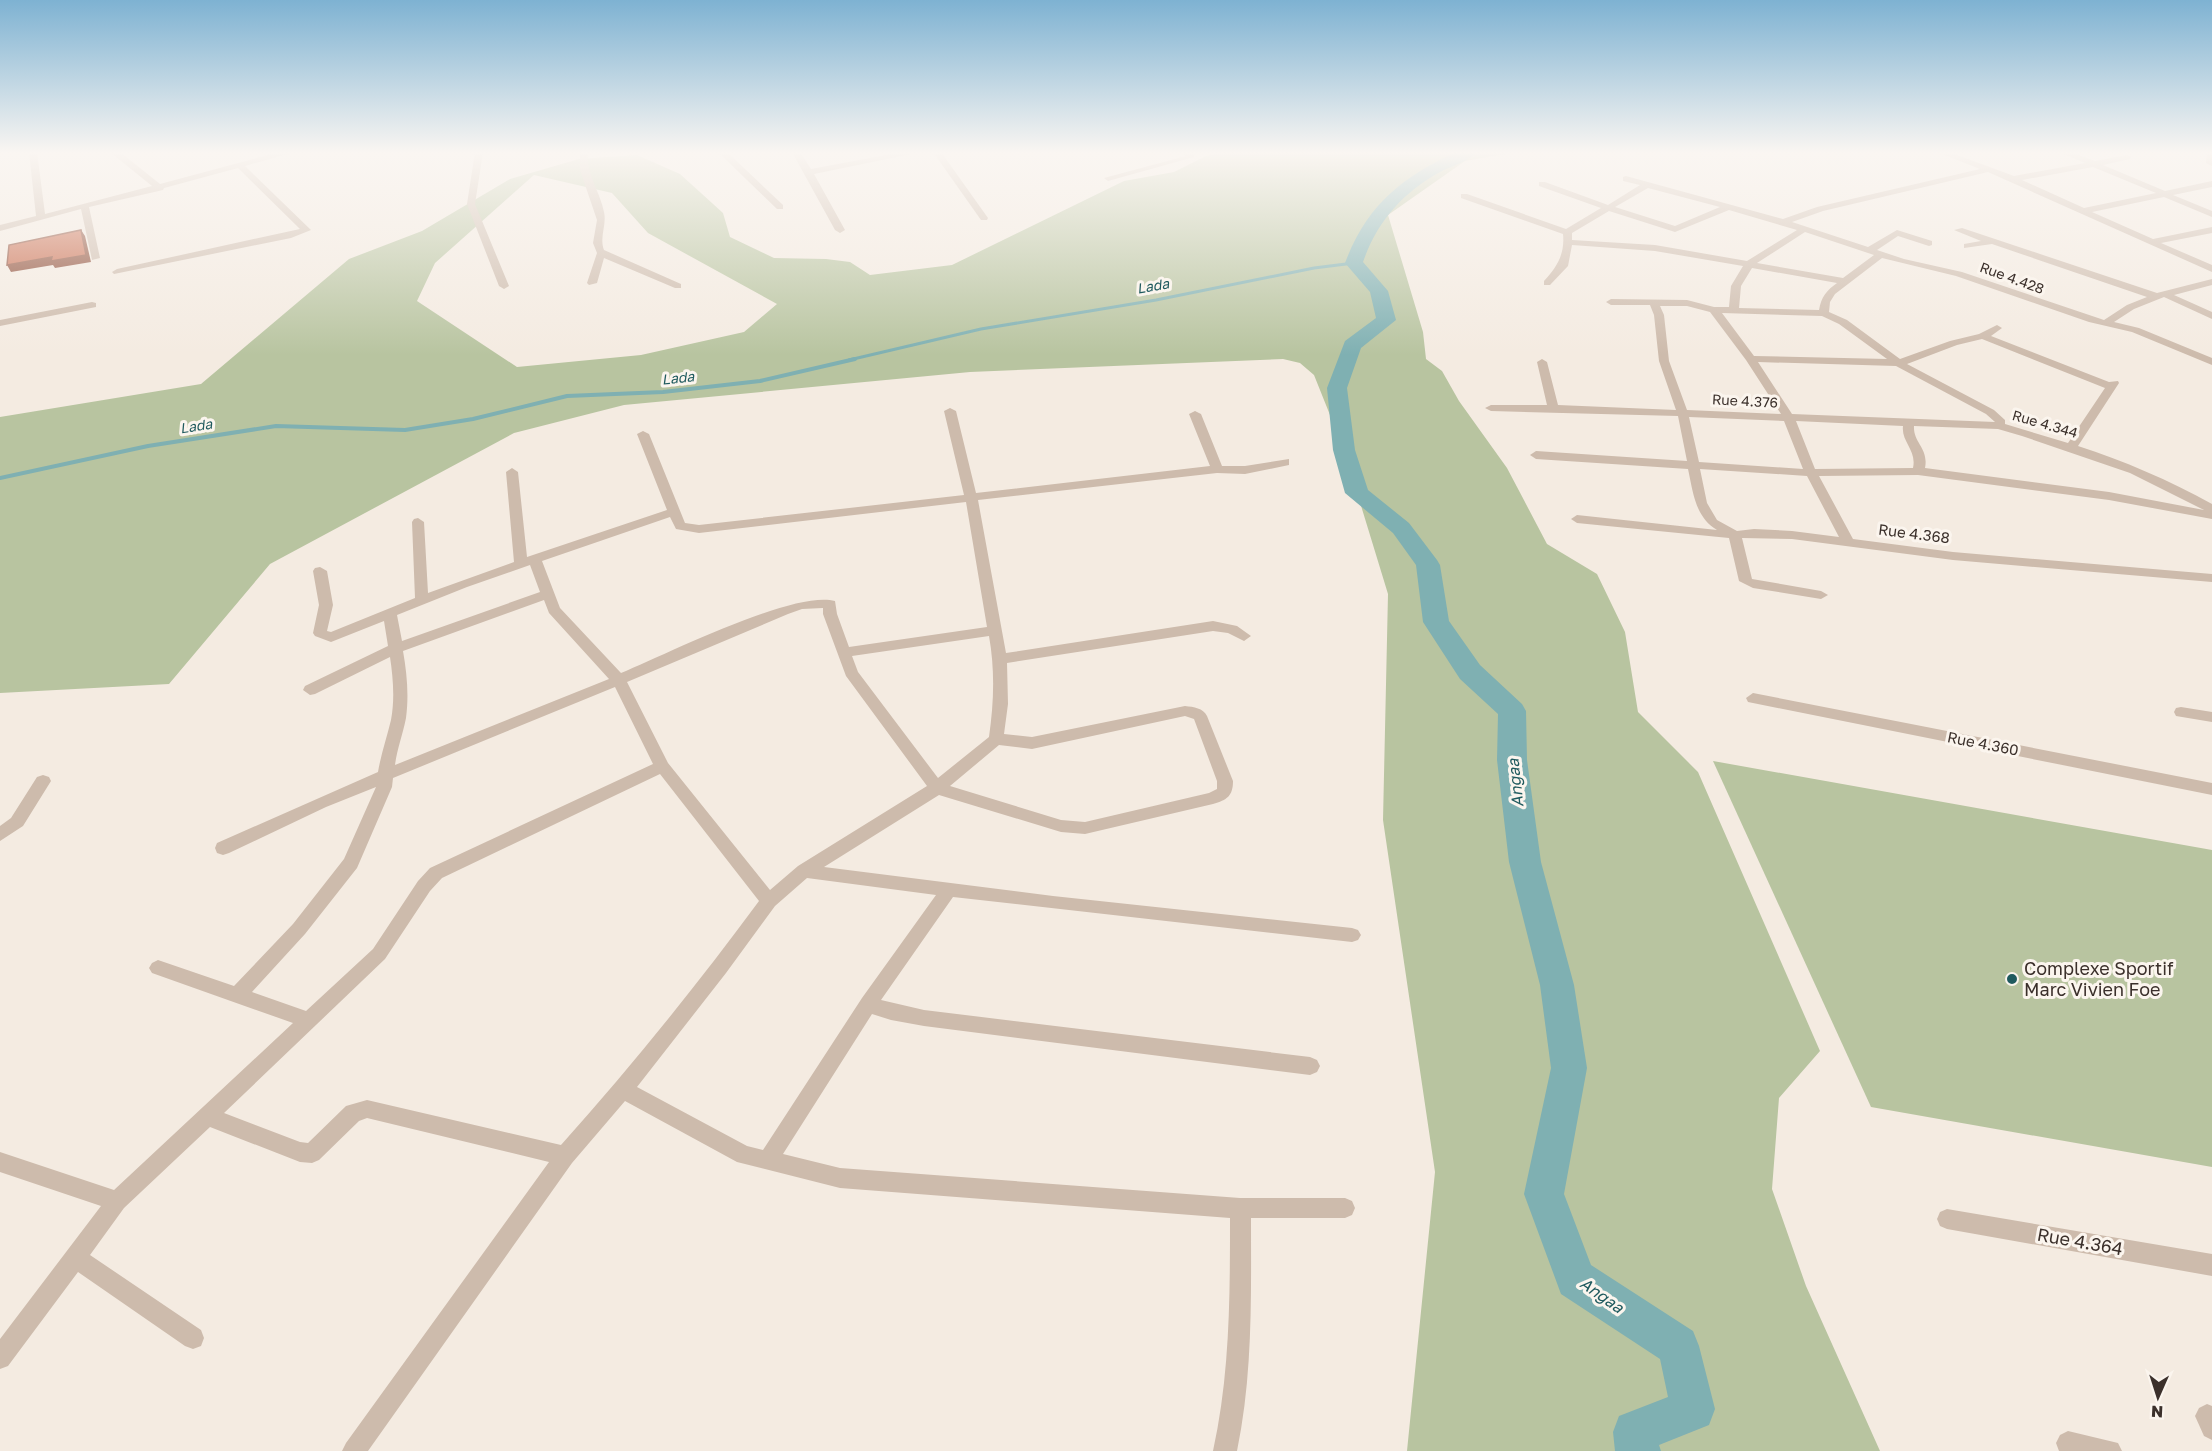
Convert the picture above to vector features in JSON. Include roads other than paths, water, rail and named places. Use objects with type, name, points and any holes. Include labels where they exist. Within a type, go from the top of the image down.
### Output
[{"type":"street","points":[[0,228],[34,220]]},
{"type":"street","points":[[87,220],[95,258]]},
{"type":"street","points":[[117,272],[306,230],[295,220]]},
{"type":"street","points":[[477,220],[504,286]]},
{"type":"street","points":[[592,283],[601,253],[596,241],[601,220]]},
{"type":"street","points":[[835,220],[840,230]]},
{"type":"street","points":[[1524,220],[1568,237],[1665,239],[1703,220]]},
{"type":"street","points":[[1547,283],[1563,266],[1568,237],[1590,220]]},
{"type":"street","points":[[1630,220],[1665,239],[1749,264],[1844,282]]},
{"type":"street","name":"Rue 4.428","points":[[1775,220],[1930,269],[1959,274],[2050,306],[2134,330],[2212,362]]},
{"type":"street","points":[[1783,222],[1790,220]]},
{"type":"street","points":[[2101,220],[2212,269]]},
{"type":"street","points":[[1734,309],[1736,286],[1749,264],[1804,229]]},
{"type":"street","points":[[1959,230],[2160,295],[2212,316]]},
{"type":"street","points":[[2150,242],[2212,230]]},
{"type":"street","points":[[1870,250],[1897,232],[1929,243]]},
{"type":"street","points":[[1967,246],[1993,241]]},
{"type":"street","points":[[601,253],[678,286]]},
{"type":"street","points":[[1611,302],[1687,303],[1714,310],[1824,313],[1831,292],[1881,254]]},
{"type":"street","points":[[2107,322],[2122,310],[2160,295],[2212,282]]},
{"type":"street","points":[[1654,303],[1659,315],[1664,361],[1683,413],[1701,503],[1712,522],[1735,536],[1746,581],[1821,595]]},
{"type":"street","points":[[0,323],[92,305]]},
{"type":"street","points":[[1714,310],[1751,359],[1789,418],[1811,474],[1848,542]]},
{"type":"street","name":"Rue 4.344","points":[[1824,313],[1843,322],[1866,341],[1900,363],[1990,412],[2001,422],[1998,426],[2114,461],[2166,483],[2212,509]]},
{"type":"street","points":[[1751,359],[1900,363],[1954,343],[1983,336],[1997,328]]},
{"type":"street","points":[[1983,336],[2112,385],[2071,447]]},
{"type":"street","points":[[1542,362],[1553,408]]},
{"type":"street","name":"Rue 4.376","points":[[1491,408],[1553,408],[1998,426]]},
{"type":"street","points":[[354,1451],[565,1156],[623,1090],[769,901],[804,871],[937,788],[996,739],[1001,704],[1000,659],[971,497],[950,411]]},
{"type":"street","points":[[1196,414],[1217,469]]},
{"type":"street","points":[[1909,424],[1908,434],[1922,459],[1918,471]]},
{"type":"street","points":[[643,434],[680,526],[699,529],[1217,469],[1245,470],[1285,462]]},
{"type":"street","points":[[1536,455],[1811,474],[1918,471],[2109,496],[2212,515]]},
{"type":"street","points":[[512,472],[528,561],[548,594],[554,610],[619,680],[662,766],[769,901]]},
{"type":"street","points":[[320,571],[326,605],[320,633],[331,637],[462,584],[673,512]]},
{"type":"street","name":"Rue 4.368","points":[[1577,519],[1735,536],[1754,533],[1792,535],[1953,556],[2212,578]]},
{"type":"street","points":[[418,522],[422,602]]},
{"type":"street","points":[[310,690],[394,649],[548,594]]},
{"type":"street","points":[[223,848],[289,815],[619,680],[700,643],[800,605],[822,602],[830,604],[830,614],[851,673],[937,788],[1061,826],[1085,828],[1213,798],[1225,792],[1225,782],[1200,716],[1193,712],[1185,711],[1032,743],[996,739]]},
{"type":"street","points":[[239,994],[299,929],[351,863],[387,776],[390,745],[398,720],[401,680],[394,649],[390,614]]},
{"type":"street","points":[[1000,659],[1213,626],[1232,629],[1244,636]]},
{"type":"street","points":[[844,652],[995,630]]},
{"type":"street","name":"Rue 4.360","points":[[1753,698],[2212,789]]},
{"type":"street","points":[[2181,712],[2212,717]]},
{"type":"street","points":[[0,1358],[117,1201],[379,954],[424,886],[436,873],[662,766]]},
{"type":"street","points":[[0,835],[17,822],[43,781]]},
{"type":"street","points":[[804,871],[1053,903],[1352,935]]},
{"type":"street","points":[[767,1161],[868,1004],[949,890]]},
{"type":"street","points":[[158,968],[309,1020]]},
{"type":"street","points":[[868,1004],[891,1012],[924,1018],[1310,1066]]},
{"type":"street","points":[[623,1090],[744,1155],[840,1178],[1240,1208],[1345,1208]]},
{"type":"street","points":[[207,1116],[300,1152],[312,1153],[353,1113],[367,1109],[565,1156]]},
{"type":"street","points":[[0,1162],[117,1201]]},
{"type":"street","points":[[1226,1451],[1235,1413],[1240,1350],[1240,1208]]},
{"type":"street","name":"Rue 4.364","points":[[1947,1219],[2212,1265]]},
{"type":"street","points":[[75,1257],[193,1338]]},
{"type":"street","points":[[2068,1443],[2110,1451]]},
{"type":"waterway","name":"Angaa","points":[[1375,220],[1362,242],[1354,263],[1379,291],[1386,320],[1352,345],[1337,388],[1344,450],[1357,493],[1401,528],[1428,565],[1436,622],[1470,672],[1512,711],[1512,760],[1525,862],[1557,985],[1569,1068],[1544,1194],[1576,1279],[1678,1346],[1693,1409],[1635,1432],[1638,1451]]},
{"type":"waterway","name":"Lada","points":[[849,360],[981,329],[1156,300],[1314,268],[1354,263]]},
{"type":"waterway","name":"Lada","points":[[0,478],[148,446],[276,426],[405,430],[473,419],[567,396],[663,392],[760,381],[855,359]]},
{"type":"place","name":"Complexe Sportif Marc Vivien Foe","points":[[2012,979]]}]
